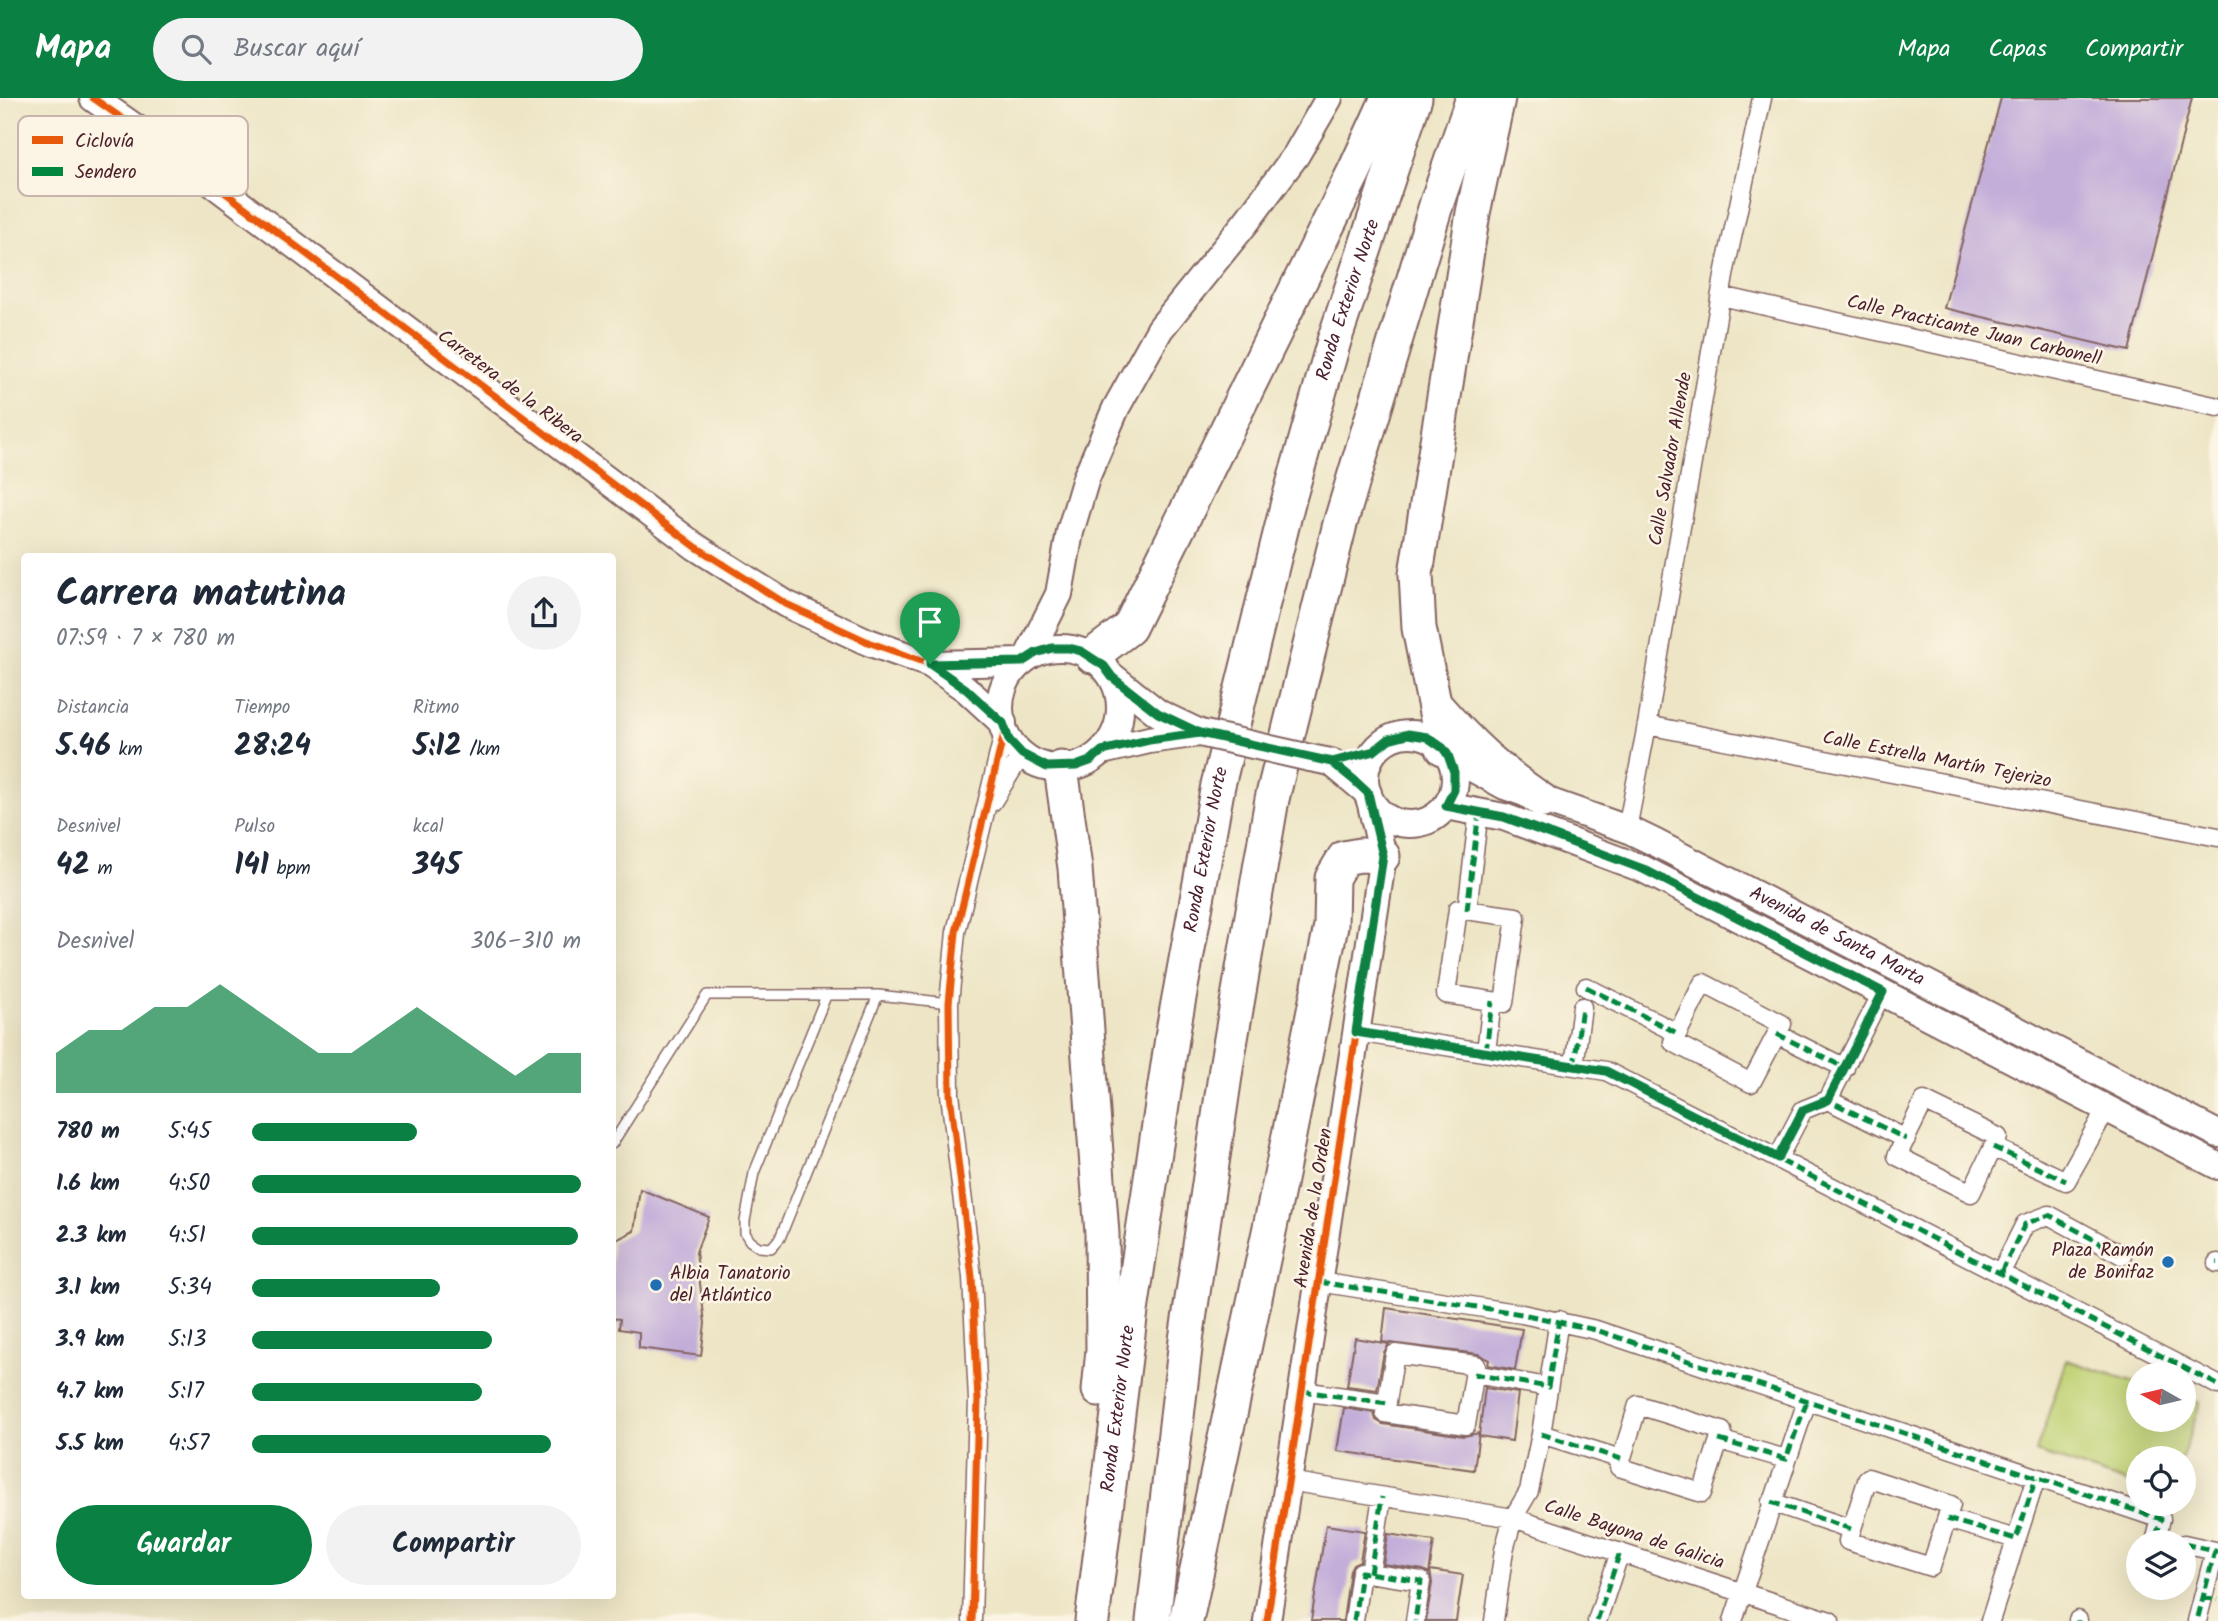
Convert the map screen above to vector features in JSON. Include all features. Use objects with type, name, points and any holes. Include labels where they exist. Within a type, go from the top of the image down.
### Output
[{"type":"highway","points":[[1091,660],[1129,628],[1388,98]]},
{"type":"highway","name":"Ronda Exterior Norte","points":[[1092,1621],[1130,1318],[1174,1025],[1218,785],[1287,506],[1334,341],[1415,98]]},
{"type":"highway","points":[[1153,1621],[1186,1340],[1227,1062],[1272,799],[1340,524],[1437,202],[1473,98]]},
{"type":"highway","points":[[1445,752],[1419,628],[1416,574],[1473,213],[1498,98]]},
{"type":"highway","points":[[1434,704],[1469,744],[1504,775],[1544,801]]},
{"type":"highway","points":[[1061,768],[1075,868],[1102,1234],[1103,1350],[1091,1480],[1085,1621]]},
{"type":"highway","points":[[1186,1621],[1331,926],[1332,878],[1344,858],[1360,855],[1383,856]]},
{"type":"street","name":"Carretera de la Ribera","points":[[93,98],[119,116]]},
{"type":"street","points":[[1059,594],[1091,660],[1119,696],[1120,716],[1114,735],[1102,751],[1083,764],[1061,768],[1047,767],[1022,754],[1009,740],[1001,706],[1003,689],[1011,674],[1024,660],[1059,594],[1070,532],[1086,478],[1116,408],[1160,329],[1296,155],[1329,98]]},
{"type":"street","name":"Calle Salvador Allende","points":[[1627,829],[1721,296],[1762,98]]},
{"type":"street","name":"Carretera de la Ribera","points":[[230,196],[696,547],[786,604],[868,642],[930,664]]},
{"type":"street","name":"Calle Practicante Juan Carbonell","points":[[1721,296],[2218,407]]},
{"type":"street","points":[[930,664],[1024,660],[1052,648],[1091,660],[1158,713],[1200,733],[1321,760],[1374,751]]},
{"type":"street","points":[[930,664],[966,689],[1004,726]]},
{"type":"street","name":"Calle Estrella Martín Tejerizo","points":[[1647,724],[2218,837]]},
{"type":"street","points":[[972,1621],[978,1401],[972,1277],[950,1094],[949,1003],[957,932],[1004,726]]},
{"type":"street","points":[[1102,751],[1149,740],[1200,733]]},
{"type":"street","points":[[1383,856],[1438,813],[1454,790],[1454,772],[1445,752],[1427,737],[1408,734],[1389,739],[1374,751],[1366,769],[1365,785],[1369,797],[1380,813],[1394,821],[1413,824],[1438,813]]},
{"type":"street","name":"Avenida de Santa Marta","points":[[1445,752],[1505,786],[1627,829],[2218,1134]]},
{"type":"street","points":[[985,814],[1022,754]]},
{"type":"street","points":[[1321,760],[1369,797]]},
{"type":"street","name":"Avenida de la Orden","points":[[1267,1621],[1383,856],[1369,797]]},
{"type":"street","points":[[1467,910],[1479,811]]},
{"type":"street","name":"Avenida de Santa Marta","points":[[1438,813],[1479,811],[1573,841],[1643,869],[2218,1166]]},
{"type":"street","points":[[1458,909],[1467,910],[1516,917],[1504,1003],[1446,995],[1458,909]]},
{"type":"street","points":[[1703,983],[1782,1024],[1751,1083],[1673,1042],[1678,1033],[1703,983]]},
{"type":"street","points":[[1586,987],[1678,1033]]},
{"type":"street","points":[[1778,1158],[1803,1110],[1828,1100],[1883,992]]},
{"type":"street","points":[[1486,1052],[1492,1001]]},
{"type":"street","points":[[1574,1066],[1582,1007]]},
{"type":"street","points":[[1356,1032],[1606,1071],[2218,1385]]},
{"type":"street","points":[[1777,1034],[1845,1068]]},
{"type":"street","points":[[1828,1100],[1906,1139]]},
{"type":"street","points":[[1924,1101],[1998,1137],[1970,1193],[1897,1156],[1906,1139],[1924,1101]]},
{"type":"street","points":[[1993,1147],[2066,1181],[2107,1108]]},
{"type":"street","points":[[2001,1272],[2025,1224],[2049,1215],[2122,1255]]},
{"type":"street","points":[[1319,1282],[1559,1320],[1597,1330],[2161,1519],[2162,1530]]},
{"type":"street","name":"Calle Bayona de Galicia","points":[[1494,1621],[1504,1550],[1513,1518],[1529,1491],[1559,1320]]},
{"type":"street","points":[[1395,1353],[1476,1365],[1466,1425],[1385,1413],[1387,1402],[1395,1353]]},
{"type":"street","points":[[1474,1374],[1548,1387]]},
{"type":"street","points":[[1302,1391],[1387,1402]]},
{"type":"street","name":"Calle Bayona de Galicia","points":[[1733,1621],[1807,1401]]},
{"type":"street","points":[[1638,1405],[1722,1431],[1702,1493],[1619,1467],[1621,1460],[1638,1405]]},
{"type":"street","points":[[1541,1434],[1621,1460]]},
{"type":"street","points":[[1719,1440],[1786,1459]]},
{"type":"street","points":[[1868,1478],[1951,1505],[1931,1567],[1848,1541],[1852,1529],[1868,1478]]},
{"type":"street","points":[[1990,1621],[2036,1478]]},
{"type":"street","name":"Calle Bayona de Galicia","points":[[1287,1481],[1513,1518],[1830,1621]]},
{"type":"street","points":[[1370,1573],[1382,1497]]},
{"type":"street","points":[[1771,1503],[1852,1529]]},
{"type":"street","points":[[1947,1519],[2016,1539]]},
{"type":"street","points":[[2196,1547],[2215,1551],[2211,1599],[2197,1621]]},
{"type":"street","points":[[1597,1621],[1620,1552]]},
{"type":"street","points":[[1354,1621],[1361,1572],[1421,1581],[1415,1621]]},
{"type":"lane","points":[[616,1137],[707,995],[878,995],[949,1003]]},
{"type":"lane","points":[[826,996],[754,1173],[745,1233],[750,1241],[760,1247],[771,1248],[780,1238],[878,995]]},
{"type":"green space","points":[[2066,1360],[2126,1379],[2126,1432],[2191,1432],[2186,1446],[2126,1446],[2126,1482],[2036,1452]]},
{"type":"building","points":[[2001,98],[2192,98],[2129,351],[1944,308]]},
{"type":"building","name":"Albia Tanatorio del Atlántico","points":[[640,1189],[709,1217],[696,1252],[705,1323],[701,1356],[639,1348],[639,1332],[619,1329],[620,1319],[616,1318],[616,1240],[634,1231]]},
{"type":"building","points":[[1386,1308],[1522,1329],[1515,1370],[1488,1365],[1489,1360],[1478,1354],[1382,1342]]},
{"type":"building","points":[[1355,1338],[1389,1344],[1384,1352],[1377,1390],[1347,1386]]},
{"type":"building","points":[[1485,1388],[1518,1393],[1512,1441],[1479,1436]]},
{"type":"building","points":[[1344,1408],[1374,1413],[1376,1420],[1383,1424],[1464,1436],[1479,1433],[1474,1470],[1337,1451]]},
{"type":"building","points":[[1326,1525],[1365,1531],[1360,1561],[1353,1564],[1350,1570],[1343,1621],[1311,1621]]},
{"type":"building","points":[[1388,1534],[1434,1541],[1429,1573],[1383,1564]]},
{"type":"building","points":[[1430,1570],[1463,1575],[1456,1621],[1426,1621],[1432,1583]]},
{"type":"marked path","points":[[1467,910],[1479,811]]},
{"type":"marked path","points":[[1586,987],[1677,1033]]},
{"type":"marked path","points":[[1486,1052],[1492,1001]]},
{"type":"marked path","points":[[1574,1066],[1582,1007]]},
{"type":"marked path","points":[[1356,1032],[1606,1071],[2218,1385]]},
{"type":"marked path","points":[[1777,1034],[1845,1068]]},
{"type":"marked path","points":[[1778,1158],[1803,1110],[1828,1100],[1906,1139]]},
{"type":"marked path","points":[[1993,1147],[2066,1181]]},
{"type":"marked path","points":[[2001,1272],[2025,1224],[2049,1215],[2122,1255]]},
{"type":"marked path","points":[[1319,1282],[1522,1314],[1596,1330],[2161,1519],[2158,1530]]},
{"type":"marked path","points":[[1474,1374],[1548,1387],[1559,1320]]},
{"type":"marked path","points":[[1302,1391],[1387,1403]]},
{"type":"marked path","points":[[1719,1440],[1786,1459],[1807,1401]]},
{"type":"marked path","points":[[1541,1434],[1621,1459]]},
{"type":"marked path","points":[[1947,1519],[2016,1539],[2036,1478]]},
{"type":"marked path","points":[[1370,1573],[1382,1497]]},
{"type":"marked path","points":[[1771,1502],[1851,1529]]},
{"type":"marked path","points":[[2196,1547],[2215,1551],[2197,1621]]},
{"type":"marked path","points":[[1597,1621],[1620,1552]]},
{"type":"marked path","points":[[1354,1621],[1361,1572],[1421,1581],[1415,1621]]},
{"type":"marked path","points":[[2203,1597],[2218,1600]]},
{"type":"cycle path","points":[[93,98],[119,116]]},
{"type":"cycle path","points":[[230,196],[696,547],[786,604],[868,642],[930,664],[966,689],[1003,723]]},
{"type":"cycle path","points":[[972,1621],[978,1400],[972,1277],[950,1094],[949,1003],[956,932],[1005,729]]},
{"type":"cycle path","points":[[1267,1621],[1383,856],[1370,800]]},
{"type":"place","name":"Plaza Ramón de Bonifaz","points":[[2168,1262]]},
{"type":"place","name":"Albia Tanatorio del Atlántico","points":[[656,1285]]},
{"type":"route","points":[[930,664],[966,689],[1003,723],[1009,740],[1022,754],[1047,767],[1076,766],[1090,761],[1102,751],[1149,740],[1200,733],[1255,745],[1332,762],[1374,751],[1389,739],[1408,734],[1427,737],[1443,748],[1454,772],[1454,790],[1446,806],[1504,817],[1643,869],[1883,992],[1828,1100],[1803,1110],[1778,1158],[1606,1071],[1356,1032],[1383,856],[1368,793],[1354,780],[1332,762],[1200,733],[1158,713],[1112,677],[1092,656],[1081,651],[1052,648],[1036,653],[1022,662],[930,664]]}]
